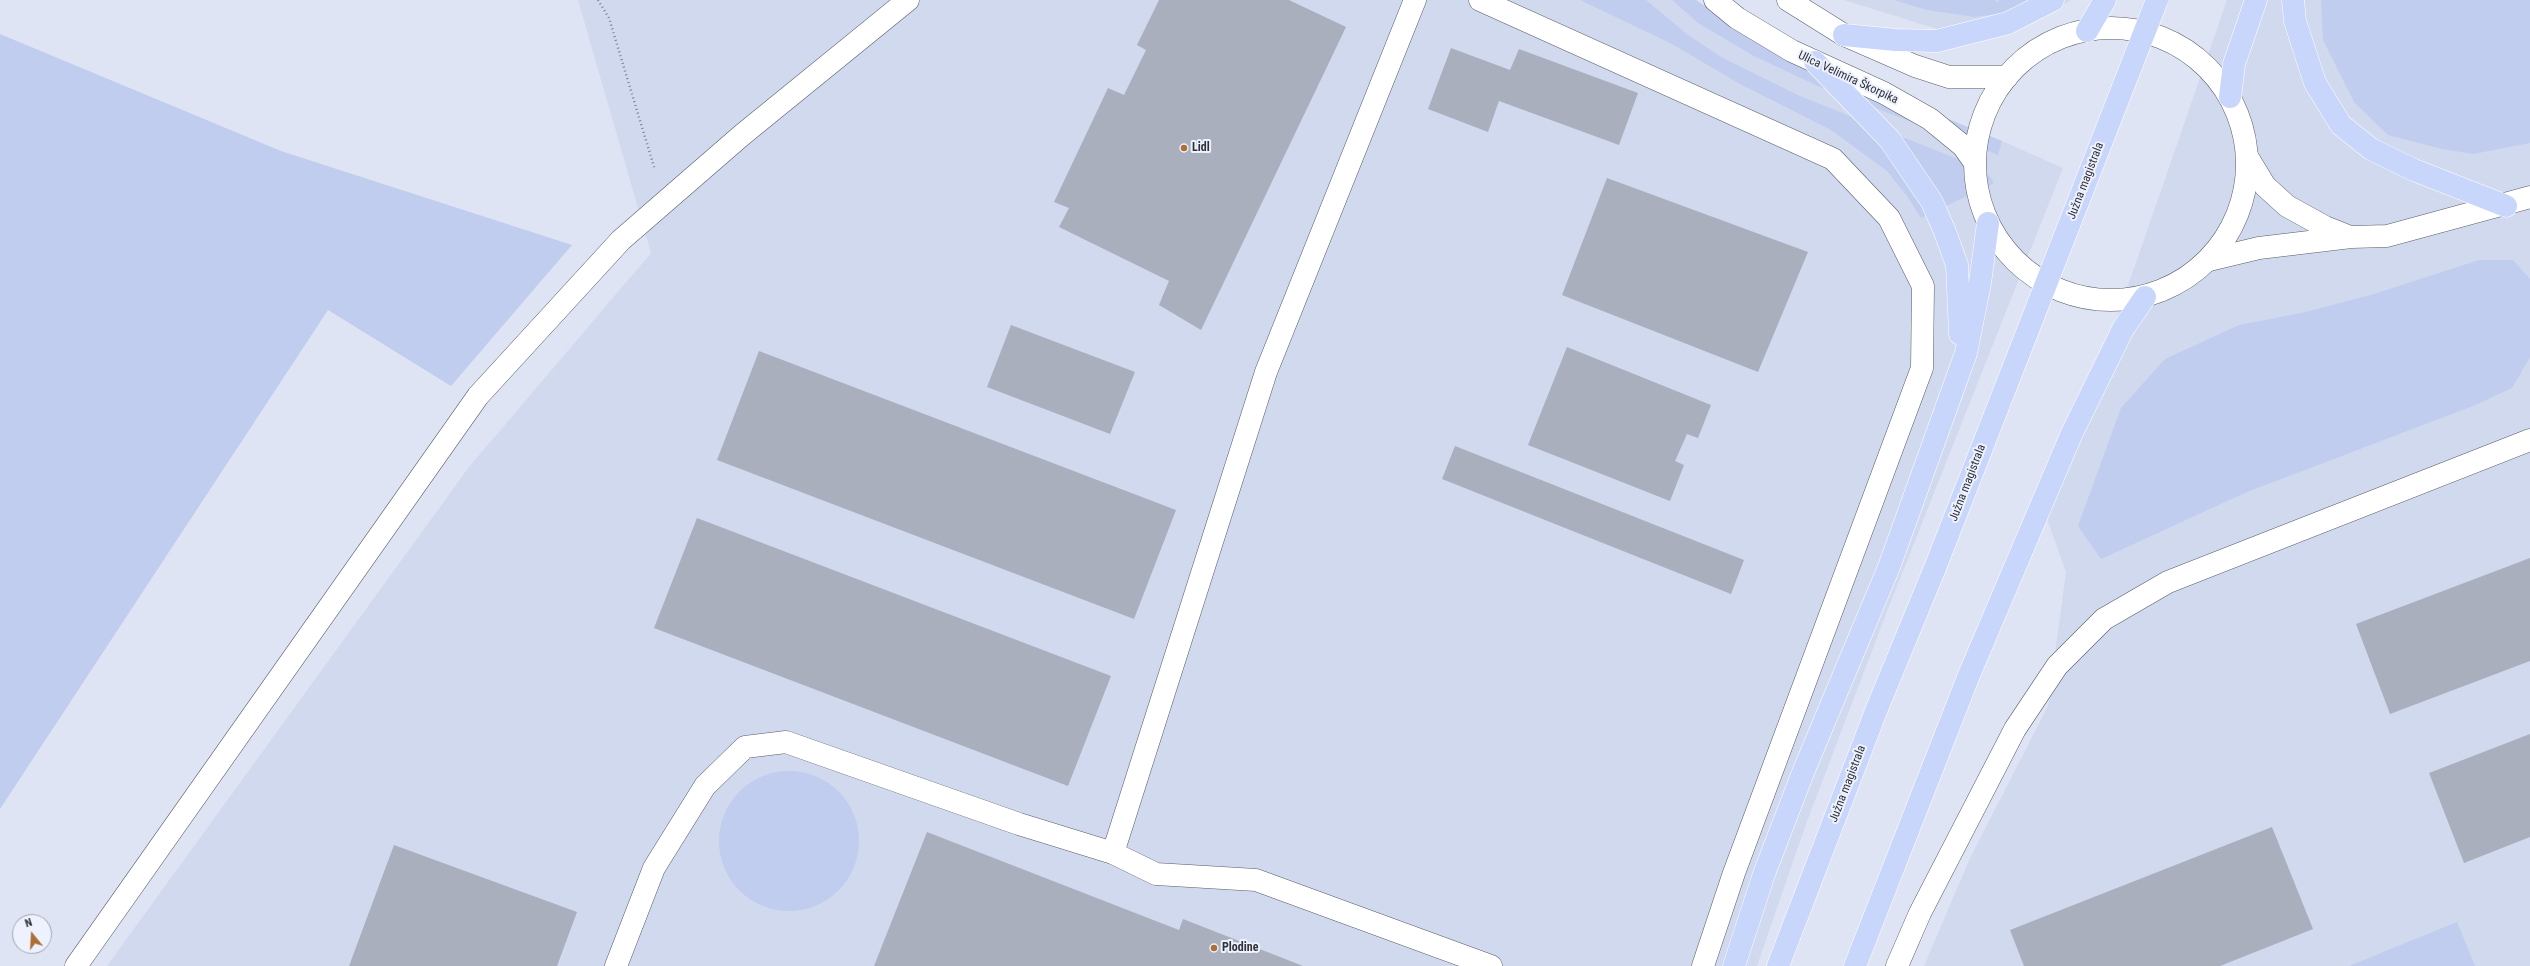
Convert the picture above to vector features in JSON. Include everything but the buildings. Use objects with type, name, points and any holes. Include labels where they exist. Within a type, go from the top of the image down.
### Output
[{"type":"main road","points":[[1844,35],[1896,40],[1937,41],[2008,23],[2052,0]]},
{"type":"main road","points":[[2087,31],[2105,0]]},
{"type":"main road","name":"Južna magistrala","points":[[1778,966],[1878,706],[1935,568],[2157,0]]},
{"type":"main road","points":[[2230,97],[2234,64],[2256,0]]},
{"type":"main road","points":[[2293,0],[2295,21],[2316,83],[2341,125],[2371,149],[2414,170],[2506,206]]},
{"type":"main road","points":[[1815,62],[1890,140],[1932,202],[1946,232],[1957,271],[1960,305],[1959,372]]},
{"type":"main road","points":[[1734,966],[1764,874],[1804,770],[1889,567],[1966,353],[1978,291],[1988,223]]},
{"type":"main road","points":[[1855,966],[1969,675],[2072,432],[2123,330],[2145,297]]},
{"type":"street","points":[[76,966],[478,396],[621,240],[908,0]]},
{"type":"street","points":[[1113,853],[1266,372],[1415,0]]},
{"type":"street","points":[[1480,0],[1833,159],[1889,218],[1923,286],[1922,368],[1734,874],[1703,966]]},
{"type":"street","name":"Ulica Velimira Škorpika","points":[[1715,0],[1737,18],[1792,51],[1884,93],[1930,119],[1963,146],[1975,162]]},
{"type":"street","points":[[1788,0],[1844,35],[1915,66],[1949,77],[2007,77]]},
{"type":"street","points":[[2126,29],[2148,33],[2169,41],[2200,60],[2225,88],[2242,122],[2248,158],[2245,196],[2231,230],[2209,260],[2180,283],[2145,297],[2108,301],[2070,295],[2037,279],[2014,259],[1988,223],[1980,203],[1975,162],[1978,136],[1984,116],[1994,95],[2007,77],[2022,61],[2040,48],[2060,39],[2087,31],[2126,29]]},
{"type":"street","points":[[2248,158],[2265,186],[2287,206],[2325,227],[2351,237]]},
{"type":"street","points":[[2209,260],[2259,248],[2351,237],[2387,236],[2506,206],[2530,198]]},
{"type":"street","points":[[1897,966],[1920,913],[2015,729],[2057,666],[2104,619],[2168,582],[2530,440]]},
{"type":"street","points":[[616,966],[654,868],[705,786],[746,747],[786,742],[1019,824],[1113,853],[1156,874],[1256,880],[1491,966]]},
{"type":"path","points":[[598,0],[609,18],[665,202]]},
{"type":"shaded area","points":[[578,0],[1696,0],[1756,41],[2002,141],[2063,168],[1886,614],[1806,824],[1757,966],[107,966],[469,467],[651,253]]},
{"type":"shaded area","points":[[1580,0],[1646,0],[1688,35],[1721,57],[1800,96],[1985,170],[1994,183],[1921,218],[1907,196],[1887,171],[1831,130],[1740,84],[1672,44]]},
{"type":"shaded area","points":[[1672,0],[1696,0],[1756,41],[2002,141],[1998,155],[1820,87],[1754,56],[1698,23]]},
{"type":"shaded area","points":[[1844,0],[2071,0],[2012,31],[1953,34]]},
{"type":"shaded area","points":[[1894,0],[1994,0],[1998,2],[1999,0],[2039,0],[2019,11],[1975,17],[1927,10]]},
{"type":"shaded area","points":[[2227,0],[2530,0],[2530,966],[1924,966],[1970,858],[2048,706],[2066,572],[2047,519]]},
{"type":"shaded area","points":[[2321,0],[2530,0],[2530,143],[2473,154],[2442,149],[2388,135],[2354,102],[2323,40]]},
{"type":"shaded area","points":[[0,34],[281,151],[572,245],[451,386],[328,310],[0,809]]},
{"type":"shaded area","points":[[2479,260],[2513,260],[2530,279],[2530,357],[2512,388],[2473,406],[2247,492],[2101,559],[2078,526],[2121,408],[2165,359],[2239,325],[2301,313],[2371,295]]},
{"type":"shaded area","points":[[789,771],[809,774],[816,777],[828,783],[843,797],[856,821],[859,841],[856,861],[853,868],[847,880],[833,895],[809,908],[789,911],[769,908],[762,905],[750,899],[735,885],[722,861],[719,841],[722,821],[725,814],[731,802],[745,787],[769,774]]},
{"type":"shaded area","points":[[2457,922],[2475,966],[2349,966]]},
{"type":"place","name":"Lidl","points":[[1184,148]]},
{"type":"place","name":"Plodine","points":[[1214,948]]}]
